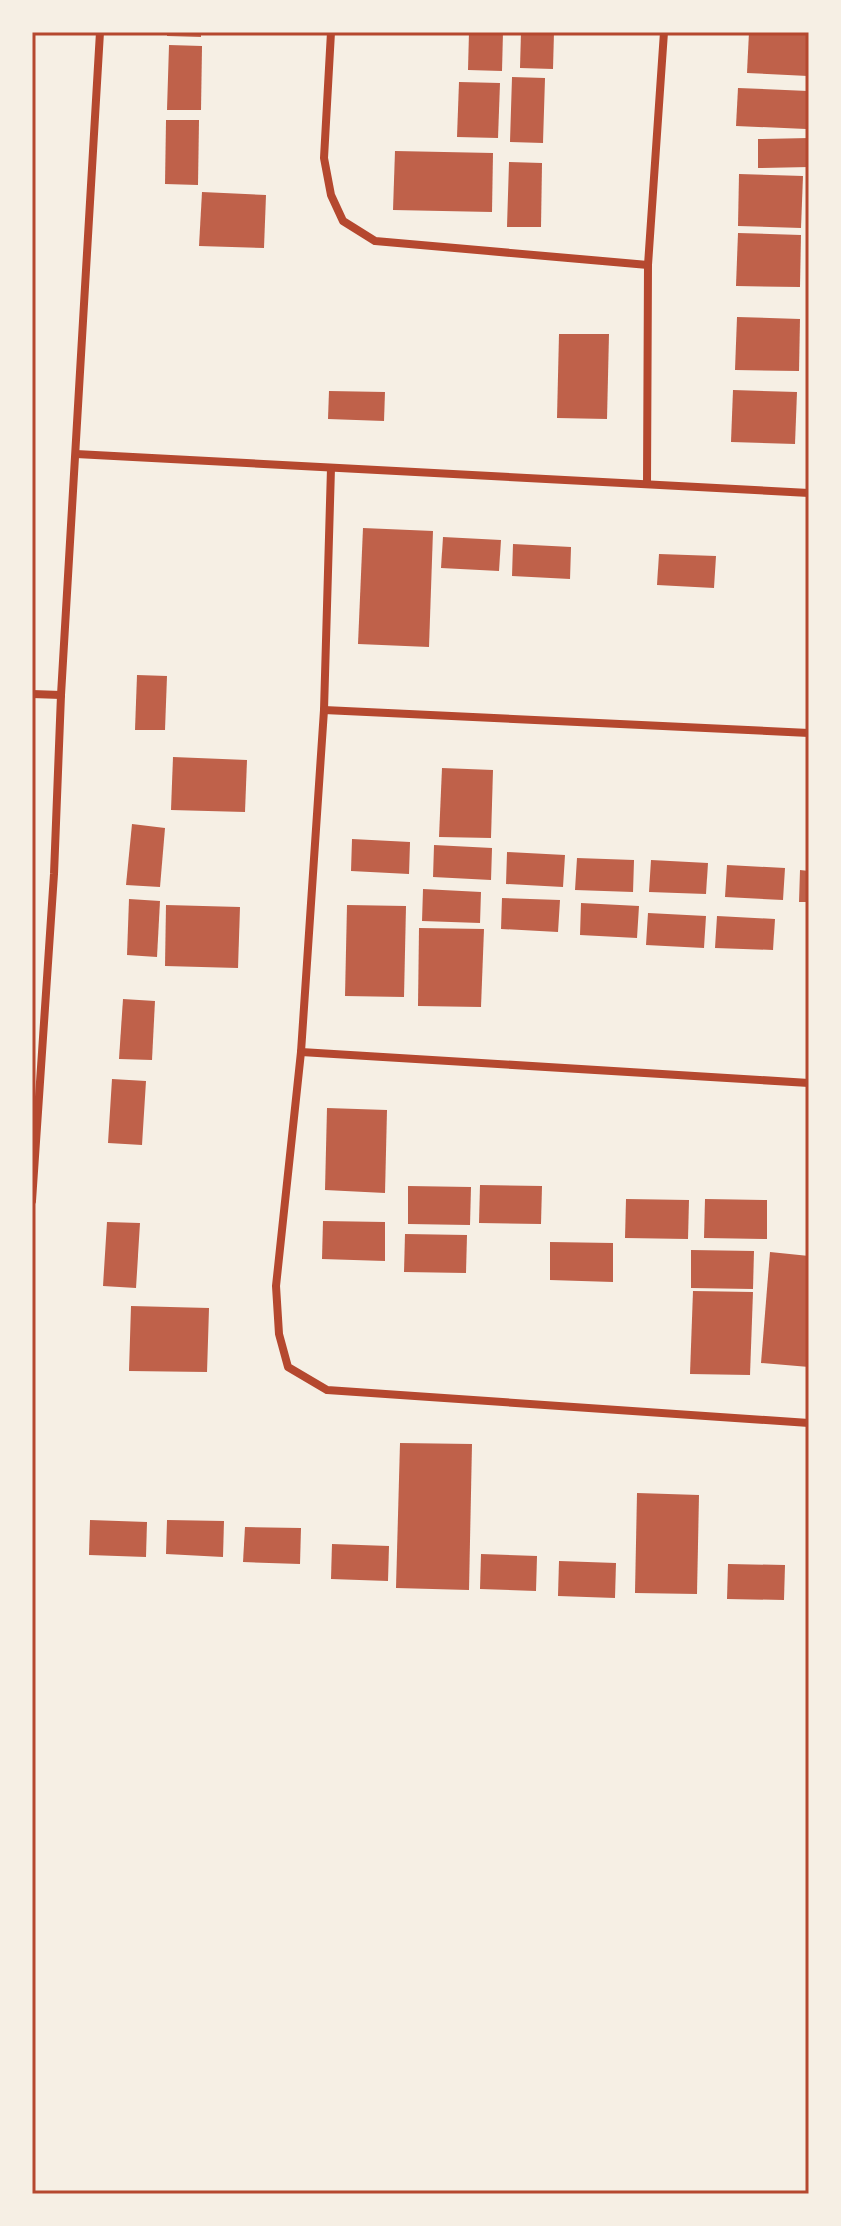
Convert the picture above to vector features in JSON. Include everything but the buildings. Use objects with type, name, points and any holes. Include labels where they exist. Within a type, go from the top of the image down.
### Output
[{"type":"street","points":[[32,1201],[54,874],[61,695],[100,32]]},
{"type":"street","points":[[331,32],[324,158],[331,195],[343,221],[375,241],[648,265]]},
{"type":"street","points":[[647,484],[648,265],[664,32]]},
{"type":"street","points":[[76,454],[809,493]]},
{"type":"street","points":[[331,468],[324,710],[301,1052],[276,1286],[279,1334],[288,1367],[327,1390],[809,1423]]},
{"type":"street","points":[[32,694],[61,695]]},
{"type":"street","points":[[324,710],[809,733]]},
{"type":"street","points":[[32,1049],[42,1050]]},
{"type":"street","points":[[301,1052],[809,1083]]}]
